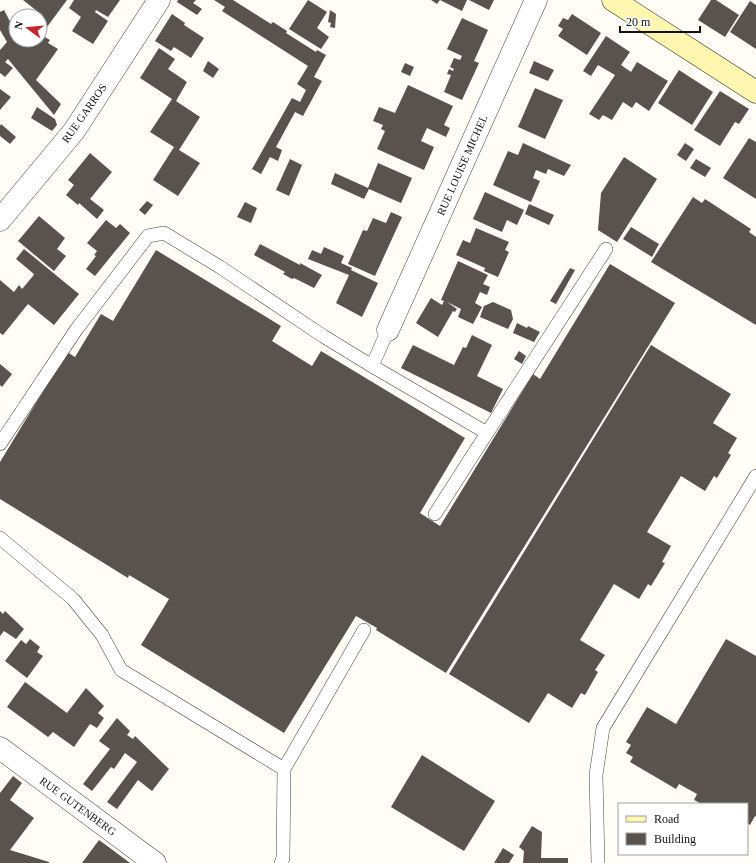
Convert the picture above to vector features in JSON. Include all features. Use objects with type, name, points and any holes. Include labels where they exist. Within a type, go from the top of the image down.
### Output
[{"type":"street","name":"RUE GARROS","points":[[0,220],[74,131],[159,0]]},
{"type":"street","name":"RUE LOUISE MICHEL","points":[[388,330],[536,0]]},
{"type":"street","points":[[613,0],[756,92]]},
{"type":"street","name":"RUE GUTENBERG","points":[[0,748],[156,863]]},
{"type":"lane","points":[[0,444],[76,330],[148,236],[164,233],[220,267],[323,336],[487,432]]},
{"type":"lane","points":[[435,514],[606,249]]},
{"type":"lane","points":[[372,366],[388,330]]},
{"type":"lane","points":[[598,863],[596,775],[603,728],[756,476]]},
{"type":"lane","points":[[0,538],[73,599],[102,635],[121,670],[284,768]]},
{"type":"lane","points":[[281,863],[284,768],[364,630]]},
{"type":"building","points":[[23,0],[67,0],[48,26],[48,8],[33,8]]},
{"type":"building","points":[[74,0],[120,0],[108,17],[96,10],[95,12],[108,21],[93,44],[72,31],[81,17],[69,8]]},
{"type":"building","points":[[178,0],[196,0],[193,3],[202,9],[197,15],[177,2]]},
{"type":"building","points":[[214,0],[233,0],[271,24],[273,22],[287,31],[286,33],[316,52],[317,50],[326,55],[314,77],[322,81],[303,116],[295,112],[276,147],[282,150],[278,161],[270,157],[261,174],[252,169],[292,98],[300,102],[306,90],[297,84],[308,66],[222,11],[225,7]]},
{"type":"building","points":[[308,0],[327,12],[317,28],[329,37],[321,49],[289,29]]},
{"type":"building","points":[[431,0],[440,0],[437,4]]},
{"type":"building","points":[[440,0],[467,0],[462,11]]},
{"type":"building","points":[[469,0],[494,0],[489,10]]},
{"type":"building","points":[[711,0],[716,0],[739,15],[725,37],[698,20]]},
{"type":"building","points":[[750,1],[756,5],[756,49],[730,32]]},
{"type":"building","points":[[4,10],[8,18],[8,48],[48,48],[48,43],[58,49],[36,80],[61,104],[54,115],[8,59],[5,62],[13,68],[5,77],[0,73],[0,50],[7,42],[0,30],[0,12]]},
{"type":"building","points":[[330,10],[336,14],[335,28],[330,27],[331,23],[328,22]]},
{"type":"building","points":[[172,14],[185,23],[184,25],[204,38],[191,58],[174,47],[171,51],[155,41]]},
{"type":"building","points":[[572,14],[601,33],[587,55],[558,36],[563,29],[558,26],[563,18],[568,20]]},
{"type":"building","points":[[462,18],[488,30],[474,61],[479,63],[462,100],[444,92],[451,75],[447,74],[449,69],[453,71],[454,69],[450,67],[454,58],[460,60],[462,56],[447,49]]},
{"type":"building","points":[[606,36],[630,52],[621,65],[631,72],[637,62],[668,81],[649,111],[636,102],[632,108],[623,102],[612,120],[603,115],[599,120],[589,114],[615,75],[598,65],[591,76],[583,71]]},
{"type":"building","points":[[159,48],[175,59],[168,69],[187,82],[176,101],[200,117],[179,150],[200,163],[178,196],[153,180],[174,147],[150,132],[172,99],[140,78]]},
{"type":"building","points":[[208,61],[219,69],[213,78],[203,71]]},
{"type":"building","points":[[534,61],[554,70],[548,81],[529,73]]},
{"type":"building","points":[[405,63],[414,67],[410,76],[401,72]]},
{"type":"building","points":[[679,70],[713,92],[692,125],[658,103]]},
{"type":"building","points":[[408,85],[453,106],[444,125],[450,128],[446,137],[427,128],[421,141],[434,147],[424,170],[377,149],[385,131],[381,129],[383,125],[373,121],[379,107],[395,113]]},
{"type":"building","points":[[535,88],[563,100],[545,139],[518,127]]},
{"type":"building","points":[[0,89],[11,97],[0,110]]},
{"type":"building","points":[[720,91],[749,109],[739,124],[735,122],[720,146],[694,130]]},
{"type":"building","points":[[37,107],[55,119],[57,125],[52,131],[31,118]]},
{"type":"building","points":[[1,124],[16,137],[10,144],[0,136]]},
{"type":"building","points":[[749,138],[756,142],[756,199],[723,178]]},
{"type":"building","points":[[523,143],[571,165],[564,176],[548,169],[546,174],[536,170],[533,178],[540,181],[531,202],[493,185],[508,151],[518,155]]},
{"type":"building","points":[[685,143],[694,149],[686,161],[677,155]]},
{"type":"building","points":[[90,153],[112,172],[90,199],[104,210],[97,219],[79,203],[78,205],[66,195],[74,185],[68,180]]},
{"type":"building","points":[[624,157],[657,179],[617,242],[598,230],[601,193]]},
{"type":"building","points":[[290,159],[302,165],[289,196],[276,190]]},
{"type":"building","points":[[696,159],[711,168],[705,177],[690,168]]},
{"type":"building","points":[[378,163],[412,178],[401,203],[369,189],[364,199],[331,184],[335,173],[368,188]]},
{"type":"building","points":[[485,192],[524,210],[517,225],[507,220],[502,232],[473,219]]},
{"type":"building","points":[[693,197],[702,203],[705,199],[751,229],[749,232],[756,237],[756,325],[651,262]]},
{"type":"building","points":[[147,201],[153,205],[145,215],[139,210]]},
{"type":"building","points":[[245,202],[257,208],[251,223],[237,217]]},
{"type":"building","points":[[529,204],[554,215],[549,225],[525,214]]},
{"type":"building","points":[[391,212],[402,217],[375,276],[348,264],[363,230],[367,231],[373,218],[386,223]]},
{"type":"building","points":[[39,216],[65,238],[57,249],[66,256],[54,271],[18,241]]},
{"type":"building","points":[[106,220],[116,228],[120,224],[130,233],[95,276],[86,269],[96,256],[94,255],[97,251],[87,243]]},
{"type":"building","points":[[631,227],[659,244],[652,257],[623,239]]},
{"type":"building","points":[[476,228],[509,242],[505,250],[509,252],[498,277],[484,271],[485,268],[456,255],[463,240],[470,243]]},
{"type":"building","points":[[260,244],[322,275],[314,288],[294,278],[292,279],[283,274],[285,272],[254,255]]},
{"type":"building","points":[[324,247],[344,256],[341,263],[352,268],[351,270],[378,283],[362,317],[336,303],[349,275],[308,259],[312,250],[321,254]]},
{"type":"building","points":[[24,249],[79,294],[54,325],[28,304],[3,335],[0,333],[0,280],[14,292],[19,285],[22,289],[33,276],[34,274],[16,259]]},
{"type":"building","points":[[156,250],[281,326],[272,341],[312,366],[321,351],[465,438],[420,513],[440,526],[533,374],[540,379],[610,264],[675,303],[446,673],[356,616],[284,733],[141,645],[169,599],[129,575],[128,578],[0,499],[0,462],[67,352],[75,357],[101,314],[113,321]]},
{"type":"building","points":[[458,261],[488,275],[483,284],[490,287],[487,295],[480,292],[475,303],[482,307],[473,324],[458,317],[461,309],[447,302],[457,309],[455,312],[453,311],[438,337],[416,323],[431,298],[442,305],[444,301],[441,300]]},
{"type":"building","points":[[570,268],[575,270],[556,304],[550,301]]},
{"type":"building","points":[[493,302],[511,310],[513,319],[508,329],[480,317],[484,306]]},
{"type":"building","points":[[517,323],[527,328],[528,326],[540,332],[534,342],[513,333]]},
{"type":"building","points":[[472,335],[492,345],[477,376],[503,389],[491,413],[401,368],[413,345],[454,365],[463,347],[466,348]]},
{"type":"building","points":[[651,345],[731,394],[713,423],[737,438],[728,453],[731,455],[717,478],[714,476],[705,491],[681,476],[647,532],[671,546],[662,562],[665,563],[651,586],[648,584],[639,599],[614,584],[580,640],[605,655],[595,670],[598,672],[585,695],[581,693],[572,708],[548,693],[529,723],[449,674]]},
{"type":"building","points":[[519,351],[526,356],[522,364],[514,359]]},
{"type":"building","points":[[0,364],[12,374],[2,387],[0,385]]},
{"type":"building","points":[[0,611],[3,614],[5,611],[24,629],[16,639],[4,631],[0,636]]},
{"type":"building","points":[[30,639],[40,647],[37,652],[43,656],[27,678],[5,661],[21,640],[26,644]]},
{"type":"building","points":[[726,639],[756,656],[756,817],[755,816],[750,825],[748,824],[748,803],[700,803],[694,800],[697,794],[679,784],[676,789],[630,762],[633,757],[626,753],[631,745],[626,742],[647,707],[676,724]]},
{"type":"building","points":[[25,682],[67,713],[86,688],[104,706],[98,713],[104,718],[97,728],[90,724],[74,747],[53,732],[48,737],[7,707]]},
{"type":"building","points":[[117,718],[130,731],[127,735],[133,739],[135,736],[169,769],[152,791],[138,780],[117,809],[107,802],[137,762],[125,753],[114,769],[111,767],[92,791],[83,784],[110,749],[99,741]]},
{"type":"building","points":[[422,755],[495,801],[464,851],[391,807]]},
{"type":"building","points":[[13,776],[22,783],[10,800],[34,818],[10,850],[49,863],[0,863],[0,793]]},
{"type":"building","points":[[532,826],[542,832],[541,858],[568,858],[568,863],[523,863],[524,851],[519,847]]},
{"type":"building","points":[[99,840],[110,848],[130,863],[82,863]]},
{"type":"building","points":[[503,848],[514,855],[509,863],[494,863]]}]
